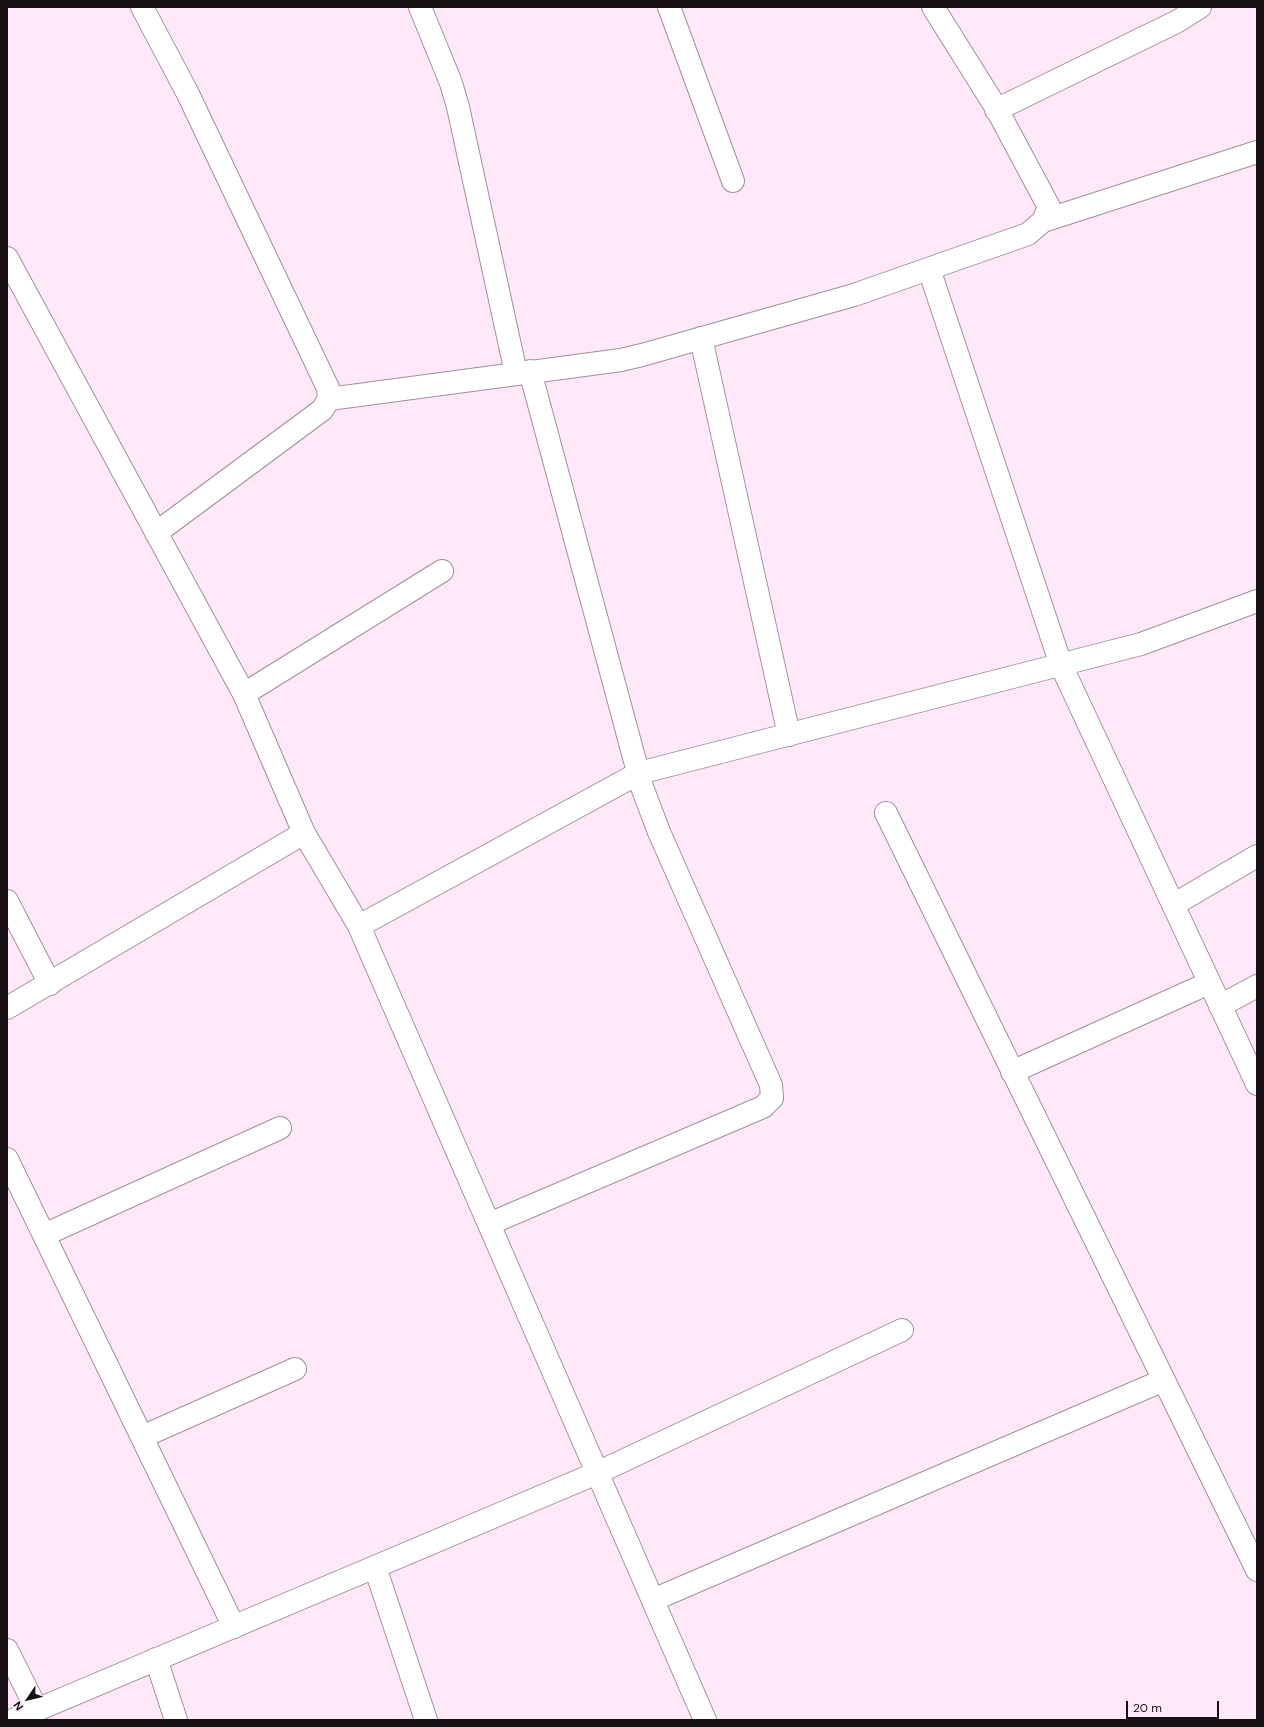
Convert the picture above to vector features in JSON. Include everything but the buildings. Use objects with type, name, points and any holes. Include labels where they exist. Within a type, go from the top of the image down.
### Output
[{"type":"street","points":[[142,7],[188,94],[328,388],[329,399],[322,410],[156,533]]},
{"type":"street","points":[[420,7],[451,83],[458,107],[523,372],[640,780],[659,832],[771,1085],[772,1098],[763,1107],[489,1224]]},
{"type":"street","points":[[669,7],[732,181]]},
{"type":"street","points":[[933,7],[996,110],[1049,207],[1043,221]]},
{"type":"street","points":[[996,110],[1178,21],[1200,7]]},
{"type":"street","points":[[329,399],[621,360],[854,295],[1028,234],[1043,221],[1257,152]]},
{"type":"street","points":[[7,258],[14,287],[156,533],[244,694],[310,842],[359,926],[705,1720]]},
{"type":"street","points":[[929,269],[1061,665],[1257,1084]]},
{"type":"street","points":[[701,338],[788,735]]},
{"type":"street","points":[[244,694],[442,571]]},
{"type":"street","points":[[359,926],[640,780],[788,735],[1141,644],[1257,602]]},
{"type":"street","points":[[886,813],[1257,1570]]},
{"type":"street","points":[[7,1008],[310,842]]},
{"type":"street","points":[[1173,905],[1257,856]]},
{"type":"street","points":[[7,901],[50,984]]},
{"type":"street","points":[[1012,1072],[1210,983]]},
{"type":"street","points":[[1220,1006],[1257,986]]},
{"type":"street","points":[[44,1235],[280,1128]]},
{"type":"street","points":[[7,1159],[234,1626]]},
{"type":"street","points":[[13,1720],[597,1472],[902,1330]]},
{"type":"street","points":[[142,1437],[295,1369]]},
{"type":"street","points":[[653,1600],[1164,1380]]},
{"type":"street","points":[[376,1567],[426,1720]]},
{"type":"street","points":[[7,1650],[36,1710]]},
{"type":"street","points":[[156,1659],[176,1720]]}]
